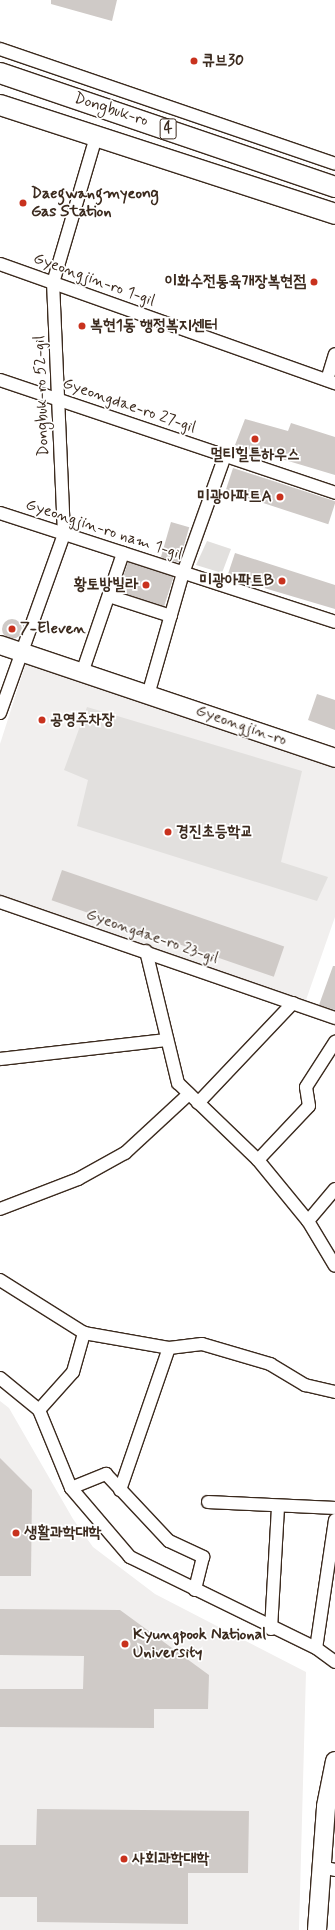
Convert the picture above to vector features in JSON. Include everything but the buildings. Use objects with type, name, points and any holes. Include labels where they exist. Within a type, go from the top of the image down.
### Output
[{"type":"main road","name":"Dongbuk-ro","points":[[0,73],[335,187]]},
{"type":"main road","name":"Dongbuk-ro","points":[[0,105],[335,214]]},
{"type":"street","points":[[0,49],[335,164]]},
{"type":"street","name":"Dongbuk-ro 52-gil","points":[[0,713],[23,653],[64,534],[53,283],[96,137]]},
{"type":"street","name":"Gyeongjin-ro 1-gil","points":[[0,264],[331,381]]},
{"type":"street","points":[[331,381],[335,354]]},
{"type":"street","name":"Gyeongdae-ro 27-gil","points":[[0,380],[335,493]]},
{"type":"street","points":[[148,695],[183,573],[225,456]]},
{"type":"street","name":"Gyeongjin-ro nam 1-gil","points":[[0,513],[335,622]]},
{"type":"street","points":[[82,673],[123,553]]},
{"type":"street","points":[[109,596],[171,616]]},
{"type":"street","name":"Gyeongjin-ro","points":[[0,645],[335,758]]},
{"type":"street","name":"Gyeongdae-ro 23-gil","points":[[0,902],[146,951],[335,1018]]},
{"type":"street","points":[[146,951],[178,1082],[193,1099],[258,1160],[308,1221],[335,1266]]},
{"type":"street","points":[[0,1208],[78,1179],[125,1153],[193,1099],[247,1051],[293,1003]]},
{"type":"street","points":[[0,1058],[167,1040]]},
{"type":"street","points":[[258,1160],[309,1106],[306,1087],[335,1042]]},
{"type":"street","points":[[308,1221],[335,1189]]},
{"type":"street","points":[[0,1280],[84,1333],[169,1348],[202,1344],[270,1364],[305,1385],[335,1392]]},
{"type":"street","points":[[39,1410],[73,1372],[84,1333]]},
{"type":"street","points":[[120,1490],[169,1348]]},
{"type":"street","points":[[0,1378],[39,1410],[71,1488],[130,1557],[271,1629],[316,1648],[335,1662]]},
{"type":"street","points":[[71,1488],[106,1474],[169,1541],[203,1557],[195,1590]]},
{"type":"street","points":[[208,1502],[335,1508]]},
{"type":"street","points":[[271,1629],[278,1506]]},
{"type":"street","points":[[316,1648],[335,1520]]},
{"type":"street","points":[[317,1930],[329,1869],[326,1806],[335,1761]]},
{"type":"shaded area","points":[[207,541],[231,549],[222,573],[196,565]]},
{"type":"shaded area","name":"경진초등학교","points":[[26,663],[335,765],[335,917],[306,1000],[0,899],[0,744]]},
{"type":"shaded area","points":[[87,707],[302,771],[281,862],[328,877],[317,901],[77,826],[88,780],[64,770]]},
{"type":"shaded area","name":"Kyungpook National University","points":[[0,1401],[9,1408],[73,1519],[93,1547],[155,1594],[306,1672],[299,1930],[0,1930]]},
{"type":"place","name":"큐브30","points":[[194,61]]},
{"type":"place","name":"Daegwangmyeong Gas Station","points":[[23,203]]},
{"type":"place","name":"이화수전통육개장복현점","points":[[314,282]]},
{"type":"place","name":"복현1동 행정복지센터","points":[[82,326]]},
{"type":"place","name":"멀티힐튼하우스","points":[[255,439]]},
{"type":"place","name":"미광아파트A","points":[[280,497]]},
{"type":"place","name":"미광아파트B","points":[[282,581]]},
{"type":"place","name":"황토방빌라","points":[[146,585]]},
{"type":"place","name":"7-Eleven","points":[[12,629]]},
{"type":"place","name":"공영주차장","points":[[42,720]]},
{"type":"place","name":"경진초등학교","points":[[168,832]]},
{"type":"place","name":"생활과학대학","points":[[16,1533]]},
{"type":"place","name":"Kyungpook National University","points":[[125,1644]]},
{"type":"place","name":"사회과학대학","points":[[124,1859]]}]
